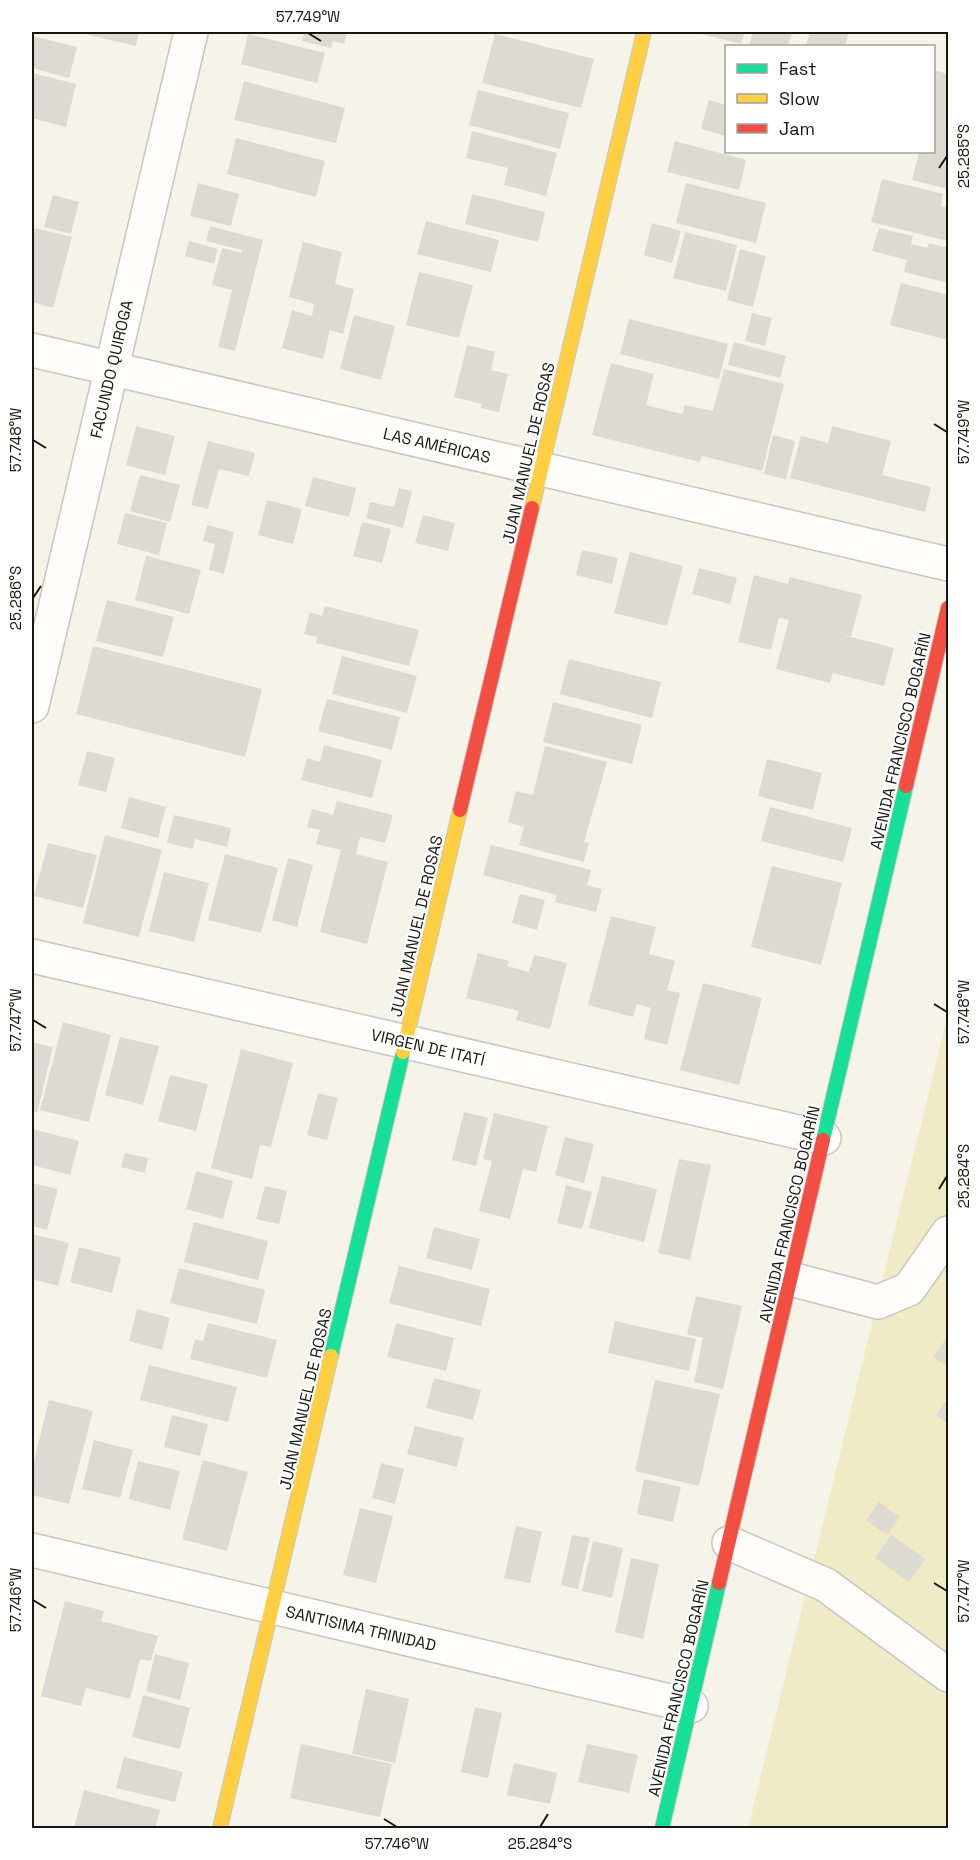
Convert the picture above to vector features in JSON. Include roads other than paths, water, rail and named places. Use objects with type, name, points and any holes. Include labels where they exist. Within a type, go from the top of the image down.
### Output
[{"type":"street","name":"FACUNDO QUIROGA","points":[[32,706],[191,32]]},
{"type":"street","name":"JUAN MANUEL DE ROSAS","points":[[220,1828],[644,32]]},
{"type":"street","name":"LAS AMÉRICAS","points":[[32,350],[948,564]]},
{"type":"street","name":"AVENIDA FRANCISCO BOGARÍN","points":[[662,1828],[948,608]]},
{"type":"street","name":"VIRGEN DE ITATÍ","points":[[32,956],[824,1138]]},
{"type":"street","points":[[791,1279],[878,1302],[909,1289],[948,1233]]},
{"type":"street","points":[[729,1544],[826,1585],[948,1675]]},
{"type":"street","name":"SANTISIMA TRINIDAD","points":[[32,1550],[691,1706]]}]
